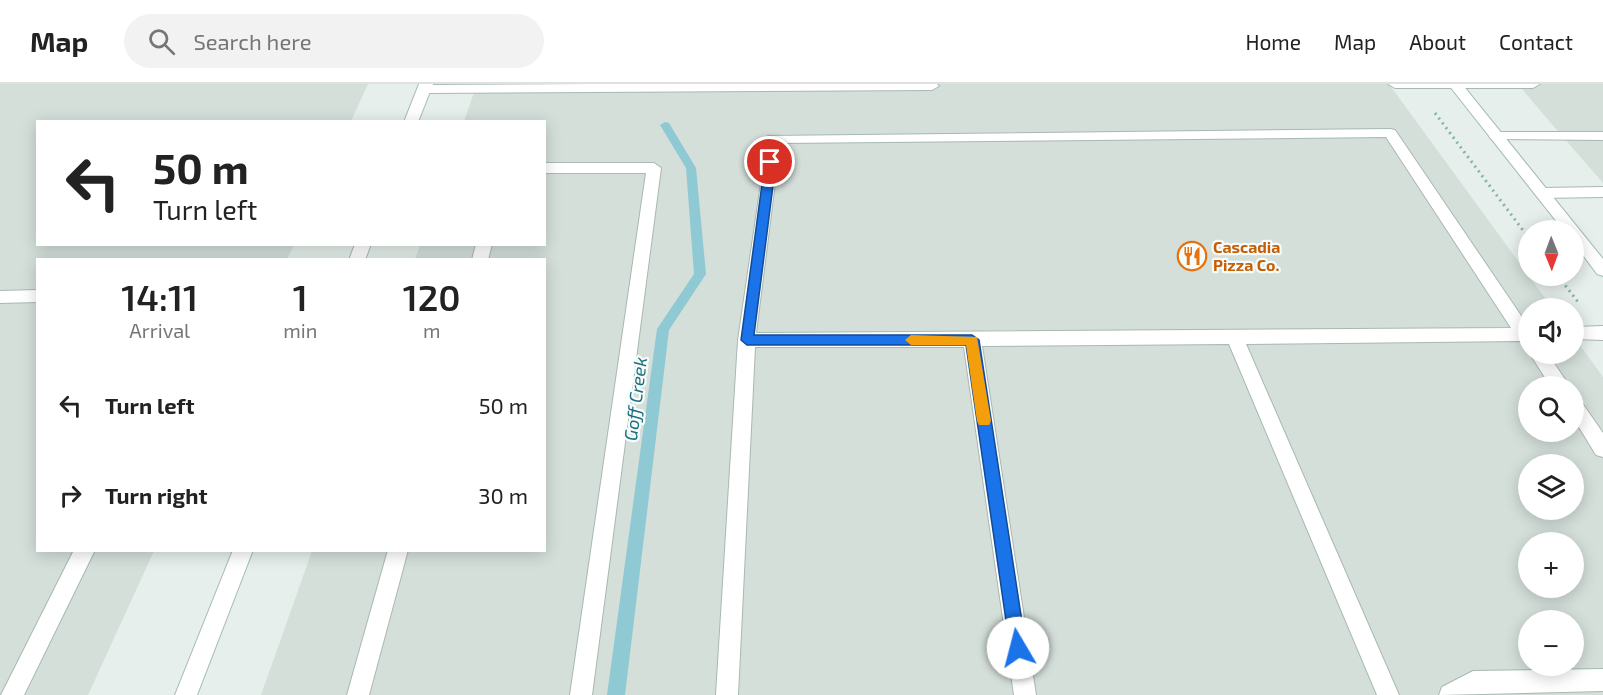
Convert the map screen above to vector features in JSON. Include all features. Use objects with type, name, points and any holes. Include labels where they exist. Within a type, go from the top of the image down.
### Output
[{"type":"street","points":[[1395,84],[1533,84]]},
{"type":"street","points":[[1456,85],[1563,220]]},
{"type":"street","points":[[412,120],[425,86],[932,86]]},
{"type":"street","points":[[727,695],[747,340],[773,140],[1390,133],[1518,323]]},
{"type":"street","points":[[1496,136],[1603,136]]},
{"type":"street","points":[[546,168],[654,168],[581,695]]},
{"type":"street","points":[[1541,193],[1603,192]]},
{"type":"street","points":[[1584,246],[1603,270]]},
{"type":"street","points":[[0,297],[36,296]]},
{"type":"street","points":[[1584,333],[1603,333]]},
{"type":"street","points":[[747,340],[1518,336]]},
{"type":"street","points":[[1235,338],[1388,695]]},
{"type":"street","points":[[972,340],[1025,695]]},
{"type":"street","points":[[1584,420],[1603,449]]},
{"type":"street","points":[[12,695],[85,552]]},
{"type":"street","points":[[186,695],[242,552]]},
{"type":"street","points":[[357,695],[397,552]]},
{"type":"street","points":[[1450,695],[1473,682],[1603,680]]},
{"type":"path","points":[[1414,84],[1518,224]]},
{"type":"shaded area","points":[[0,84],[368,84],[351,120],[36,120],[36,246],[294,246],[288,258],[36,258],[36,552],[154,552],[88,695],[0,695]]},
{"type":"shaded area","points":[[477,84],[1389,84],[1518,261],[1518,286],[1536,286],[1545,298],[1518,298],[1518,364],[1584,364],[1584,351],[1603,377],[1603,695],[261,695],[312,552],[546,552],[546,258],[415,258],[420,246],[546,246],[546,120],[464,120]]},
{"type":"shaded area","points":[[1518,84],[1603,84],[1603,183],[1543,114]]},
{"type":"waterway","name":"Goff Creek","points":[[616,695],[663,329],[700,274],[691,168],[665,125]]},
{"type":"slow traffic","points":[[911,340],[972,340],[984,421]]},
{"type":"place","name":"Cascadia Pizza Co.","points":[[1192,256]]},
{"type":"route","points":[[770,162],[747,340],[972,340],[1018,648]]}]
